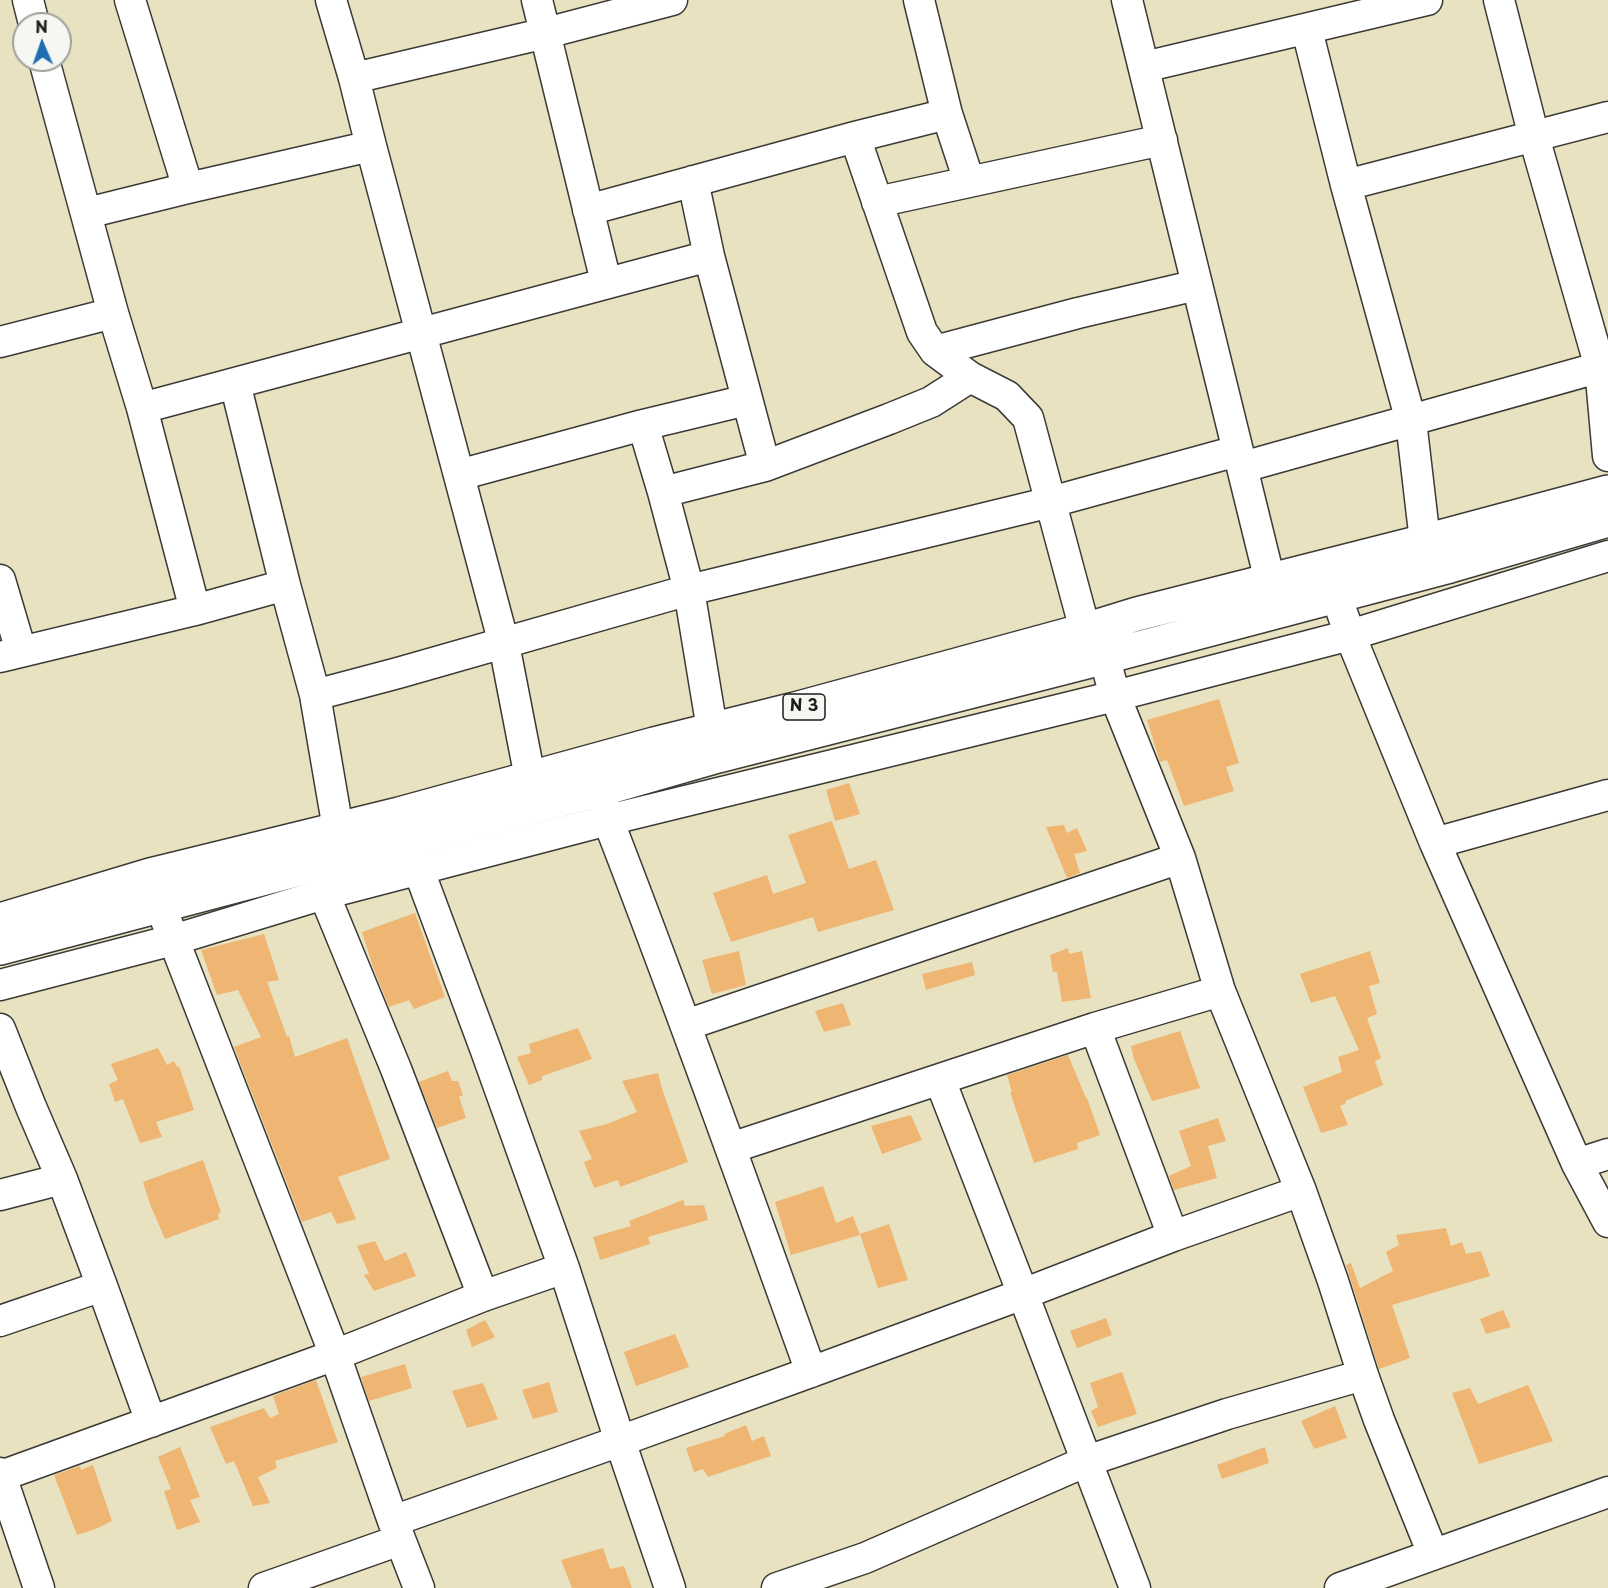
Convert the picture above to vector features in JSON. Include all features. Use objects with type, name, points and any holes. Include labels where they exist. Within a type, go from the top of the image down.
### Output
[{"type":"main road","name":"N 3","points":[[0,948],[161,906],[413,855],[604,805],[718,756],[1104,657],[1331,581],[1425,542],[1608,492]]},
{"type":"main road","name":"N 3","points":[[0,920],[150,875],[399,814],[712,729],[795,709],[1137,614],[1270,581],[1331,581],[1450,566],[1608,520]]},
{"type":"street","points":[[130,0],[188,188]]},
{"type":"street","points":[[331,0],[354,78],[504,644],[530,778]]},
{"type":"street","points":[[537,0],[606,282]]},
{"type":"street","points":[[354,78],[546,33],[672,0]]},
{"type":"street","points":[[920,0],[947,114],[969,181]]},
{"type":"street","points":[[1127,0],[1270,581]]},
{"type":"street","points":[[1144,67],[1427,0]]},
{"type":"street","points":[[1499,0],[1534,137],[1604,366],[1608,456]]},
{"type":"street","points":[[1307,30],[1346,185],[1411,421],[1425,542]]},
{"type":"street","points":[[47,72],[112,313],[142,408],[195,610]]},
{"type":"street","points":[[588,210],[947,114]]},
{"type":"street","points":[[1346,185],[1608,117]]},
{"type":"street","points":[[855,137],[922,332],[935,351],[954,366],[1007,396],[1028,418],[1085,630]]},
{"type":"street","points":[[877,202],[1162,140]]},
{"type":"street","points":[[87,213],[371,146]]},
{"type":"street","points":[[693,181],[709,255],[765,466]]},
{"type":"street","points":[[142,408],[709,255]]},
{"type":"street","points":[[935,351],[1077,313],[1197,285]]},
{"type":"street","points":[[0,342],[112,313]]},
{"type":"street","points":[[315,695],[504,644],[689,590],[1051,502],[1411,421],[1604,366]]},
{"type":"street","points":[[663,492],[765,466],[931,402],[970,376]]},
{"type":"street","points":[[235,383],[315,695],[338,829]]},
{"type":"street","points":[[459,475],[643,425],[747,400]]},
{"type":"street","points":[[643,425],[689,590],[712,729]]},
{"type":"street","points":[[811,1372],[604,805],[1115,696],[1350,635],[1608,556]]},
{"type":"street","points":[[0,580],[10,654],[195,610],[285,585]]},
{"type":"street","points":[[1331,581],[1350,635],[1435,843],[1577,1164],[1608,1222]]},
{"type":"street","points":[[1104,657],[1115,696],[1180,858],[1220,991],[1301,1191],[1379,1420],[1433,1554]]},
{"type":"street","points":[[1435,843],[1608,795]]},
{"type":"street","points":[[0,985],[173,940],[324,894],[413,855],[564,1268],[670,1588]]},
{"type":"street","points":[[686,1025],[1180,858]]},
{"type":"street","points":[[324,894],[396,1068],[483,1296]]},
{"type":"street","points":[[161,906],[334,1355],[418,1588]]},
{"type":"street","points":[[731,1148],[1095,1028],[1220,991]]},
{"type":"street","points":[[1095,1028],[1173,1236]]},
{"type":"street","points":[[0,1029],[62,1179],[151,1422]]},
{"type":"street","points":[[940,1080],[1135,1588]]},
{"type":"street","points":[[1577,1164],[1608,1154]]},
{"type":"street","points":[[0,1195],[62,1179]]},
{"type":"street","points":[[264,1588],[396,1530],[620,1441],[1023,1294],[1173,1236],[1301,1191]]},
{"type":"street","points":[[39,1588],[1,1475],[334,1355],[483,1296],[564,1268]]},
{"type":"street","points":[[0,1321],[102,1286]]},
{"type":"street","points":[[777,1588],[865,1558],[1087,1461],[1227,1414],[1363,1375]]},
{"type":"street","points":[[1340,1588],[1608,1492]]},
{"type":"building","points":[[1219,699],[1239,763],[1226,767],[1234,791],[1184,806],[1167,760],[1160,762],[1147,720]]},
{"type":"building","points":[[849,783],[860,814],[835,821],[826,790]]},
{"type":"building","points":[[832,821],[849,869],[876,860],[894,910],[818,932],[813,917],[731,942],[713,893],[767,875],[773,894],[806,883],[788,835]]},
{"type":"building","points":[[1064,825],[1067,833],[1077,828],[1087,851],[1074,854],[1080,873],[1067,878],[1046,827]]},
{"type":"building","points":[[415,913],[445,997],[414,1009],[409,1000],[389,1007],[362,932]]},
{"type":"building","points":[[264,934],[279,980],[267,982],[295,1057],[347,1038],[390,1159],[338,1177],[356,1219],[337,1224],[331,1212],[302,1222],[234,1047],[261,1037],[238,990],[217,995],[201,950]]},
{"type":"building","points":[[1068,948],[1069,954],[1082,951],[1091,998],[1062,1002],[1057,972],[1053,972],[1050,955]]},
{"type":"building","points":[[739,951],[746,985],[712,994],[702,960]]},
{"type":"building","points":[[1370,951],[1380,983],[1369,986],[1377,1014],[1367,1018],[1381,1058],[1375,1061],[1383,1085],[1345,1101],[1346,1103],[1340,1106],[1348,1125],[1321,1133],[1303,1087],[1342,1072],[1338,1057],[1359,1050],[1335,996],[1311,1003],[1300,974]]},
{"type":"building","points":[[972,962],[975,975],[926,990],[922,974]]},
{"type":"building","points":[[843,1003],[851,1025],[824,1032],[815,1011]]},
{"type":"building","points":[[578,1028],[592,1059],[542,1076],[542,1080],[529,1085],[517,1057],[531,1053],[529,1044]]},
{"type":"building","points":[[1180,1031],[1200,1088],[1152,1101],[1134,1059],[1131,1046]]},
{"type":"building","points":[[158,1048],[167,1065],[174,1061],[177,1067],[179,1066],[194,1110],[156,1122],[162,1137],[140,1143],[123,1099],[115,1102],[109,1084],[118,1080],[111,1064]]},
{"type":"building","points":[[1068,1055],[1100,1135],[1077,1143],[1078,1149],[1034,1163],[1010,1092],[1012,1092],[1007,1075]]},
{"type":"building","points":[[448,1071],[452,1081],[458,1081],[463,1095],[459,1097],[466,1118],[437,1128],[419,1082]]},
{"type":"building","points":[[658,1073],[688,1162],[620,1187],[618,1180],[594,1188],[584,1162],[592,1159],[579,1131],[607,1124],[637,1112],[622,1081]]},
{"type":"building","points":[[911,1115],[922,1140],[882,1154],[871,1126]]},
{"type":"building","points":[[1218,1118],[1226,1141],[1208,1146],[1217,1178],[1174,1190],[1169,1176],[1191,1166],[1179,1131]]},
{"type":"building","points":[[203,1160],[221,1212],[218,1214],[219,1219],[165,1239],[143,1182]]},
{"type":"building","points":[[823,1186],[836,1223],[853,1216],[860,1235],[791,1255],[775,1202]]},
{"type":"building","points":[[683,1200],[685,1206],[704,1205],[708,1220],[648,1237],[650,1244],[600,1260],[593,1237],[631,1226],[629,1221]]},
{"type":"building","points":[[889,1224],[908,1280],[878,1288],[860,1234]]},
{"type":"building","points":[[1446,1228],[1451,1246],[1462,1242],[1466,1254],[1481,1251],[1490,1276],[1392,1305],[1410,1358],[1379,1369],[1346,1265],[1351,1263],[1360,1288],[1393,1271],[1386,1252],[1399,1245],[1396,1235]]},
{"type":"building","points":[[375,1241],[385,1261],[406,1252],[416,1276],[374,1291],[364,1275],[369,1274],[357,1246]]},
{"type":"building","points":[[1503,1310],[1511,1327],[1486,1334],[1480,1319]]},
{"type":"building","points":[[1106,1318],[1112,1335],[1077,1348],[1070,1331]]},
{"type":"building","points":[[485,1320],[495,1337],[472,1347],[466,1330]]},
{"type":"building","points":[[675,1334],[689,1367],[636,1386],[624,1352]]},
{"type":"building","points":[[405,1364],[412,1388],[369,1401],[361,1377]]},
{"type":"building","points":[[1122,1372],[1137,1414],[1098,1427],[1091,1411],[1098,1407],[1090,1383]]},
{"type":"building","points":[[316,1380],[338,1442],[275,1461],[277,1468],[258,1477],[270,1503],[253,1506],[234,1461],[226,1464],[210,1427],[264,1408],[270,1418],[279,1414],[273,1396]]},
{"type":"building","points":[[549,1382],[558,1412],[533,1419],[522,1390]]},
{"type":"building","points":[[483,1383],[498,1419],[467,1428],[452,1391]]},
{"type":"building","points":[[1528,1385],[1553,1441],[1479,1464],[1452,1393],[1470,1388],[1478,1404]]},
{"type":"building","points":[[1335,1406],[1347,1438],[1314,1449],[1301,1421]]},
{"type":"building","points":[[746,1425],[752,1441],[764,1436],[771,1456],[708,1477],[703,1469],[694,1472],[686,1448],[725,1436],[724,1434]]},
{"type":"building","points":[[180,1447],[200,1497],[190,1500],[200,1522],[177,1530],[164,1491],[171,1489],[158,1457]]},
{"type":"building","points":[[1265,1447],[1269,1463],[1222,1479],[1217,1465]]},
{"type":"building","points":[[93,1465],[112,1521],[77,1535],[54,1475],[80,1466],[81,1470]]},
{"type":"building","points":[[603,1548],[610,1569],[624,1566],[632,1588],[572,1588],[561,1560]]}]
